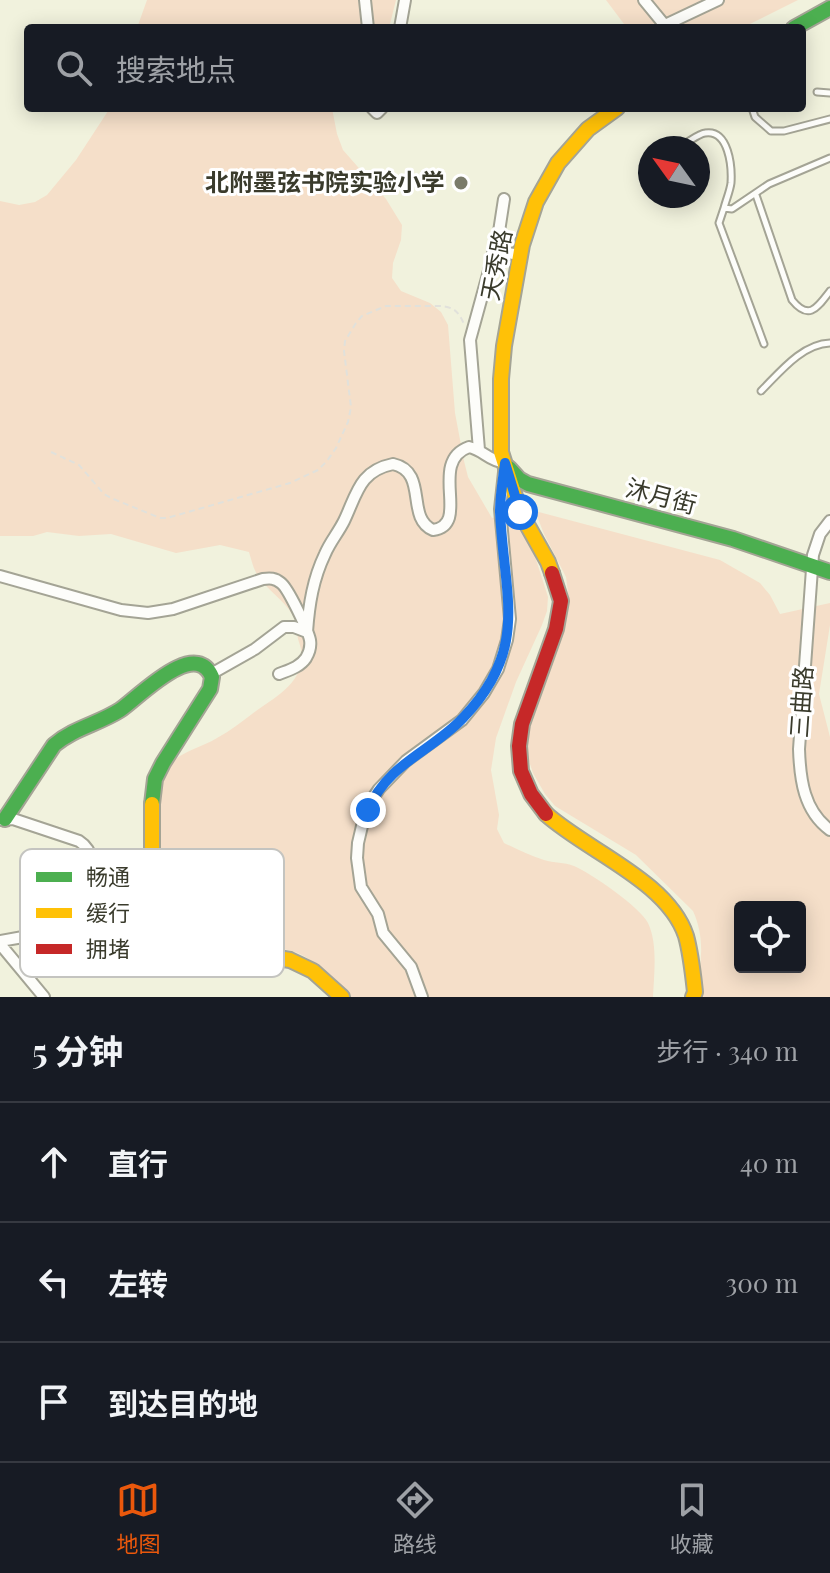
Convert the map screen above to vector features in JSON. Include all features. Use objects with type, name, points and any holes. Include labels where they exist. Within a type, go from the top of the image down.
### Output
[{"type":"street","points":[[365,0],[368,24]]},
{"type":"street","points":[[401,24],[405,0]]},
{"type":"street","points":[[644,0],[664,24]]},
{"type":"street","points":[[670,24],[718,0]]},
{"type":"street","points":[[801,24],[830,8]]},
{"type":"street","name":"天秀路","points":[[611,112],[588,129],[558,163],[536,202],[527,224],[504,346],[501,452],[520,512],[548,562],[561,601],[556,629],[522,724],[519,746],[521,771],[531,794],[547,816],[647,885],[669,906],[685,934],[695,992],[693,997]]},
{"type":"street","points":[[479,450],[470,340],[498,238],[504,199]]},
{"type":"street","points":[[493,251],[521,255]]},
{"type":"street","points":[[307,632],[314,579],[365,477],[376,469],[393,464],[406,470],[413,482],[420,519],[423,525],[433,530],[448,523],[450,468],[464,448],[479,450],[491,461],[505,463],[500,509],[510,619],[498,669],[484,693],[462,720],[406,761],[379,789],[368,810],[358,843],[361,887],[378,914],[383,933],[411,967],[422,997]]},
{"type":"street","name":"沐月街","points":[[505,463],[528,484],[733,539],[830,572]]},
{"type":"street","name":"三曲路","points":[[830,521],[816,544],[811,565],[799,735],[799,764],[805,797],[816,818],[830,830]]},
{"type":"street","points":[[0,576],[121,610],[148,613],[173,609],[263,579],[277,580],[286,589],[307,632],[310,646],[305,660],[279,674]]},
{"type":"street","points":[[211,674],[255,649],[284,627],[307,632]]},
{"type":"street","points":[[2,820],[54,745],[64,736],[116,712],[154,684],[192,662],[208,669],[213,678],[210,689],[163,763],[153,787],[153,849]]},
{"type":"street","points":[[2,820],[24,822],[79,841],[89,849]]},
{"type":"street","points":[[20,938],[0,943],[20,968]]},
{"type":"street","points":[[284,958],[311,969],[342,997]]},
{"type":"street","points":[[28,977],[44,997]]},
{"type":"lane","points":[[817,92],[830,93]]},
{"type":"lane","points":[[753,112],[771,131],[784,131],[830,119]]},
{"type":"lane","points":[[698,136],[715,134],[724,140],[730,162],[731,184],[719,223],[764,344]]},
{"type":"lane","points":[[724,208],[732,209],[769,184],[830,158]]},
{"type":"lane","points":[[755,194],[792,300],[807,312],[821,304],[830,291]]},
{"type":"lane","points":[[761,391],[801,354],[817,344],[830,343]]},
{"type":"path","points":[[51,452],[79,465],[111,498],[160,518],[184,514],[299,480],[327,461],[348,422],[351,407],[345,341],[362,316],[386,306],[449,306],[460,315],[470,340]]},
{"type":"shaded area","points":[[147,0],[396,0],[390,24],[138,24]]},
{"type":"shaded area","points":[[606,0],[798,0],[750,24],[624,24]]},
{"type":"shaded area","points":[[107,112],[333,112],[343,150],[386,199],[402,225],[392,278],[401,291],[430,303],[441,312],[448,325],[455,413],[468,477],[492,518],[508,514],[526,536],[548,597],[542,625],[516,682],[496,738],[491,770],[499,815],[497,829],[504,843],[539,858],[582,870],[636,908],[648,923],[653,940],[653,997],[349,997],[306,957],[284,950],[284,849],[157,849],[158,790],[166,769],[176,758],[211,742],[284,690],[297,676],[302,655],[293,616],[259,577],[249,552],[220,545],[176,553],[111,534],[79,536],[47,532],[33,536],[0,536],[0,201],[19,205],[35,202],[47,195],[76,160]]},
{"type":"shaded area","points":[[535,511],[720,560],[760,583],[780,614],[830,603],[830,625],[819,694],[830,737],[830,997],[695,997],[701,943],[693,911],[636,855],[555,806],[545,794],[533,773],[527,750],[531,719],[561,638],[569,600],[566,577]]},
{"type":"traffic: fast","points":[[801,24],[830,8]]},
{"type":"traffic: fast","points":[[509,468],[528,484],[733,539],[830,572]]},
{"type":"traffic: fast","points":[[5,819],[54,745],[120,710],[166,674],[193,664],[204,666],[212,677],[210,689],[163,763],[155,779],[152,804]]},
{"type":"traffic: slow","points":[[552,573],[520,512],[501,452],[504,346],[522,245],[536,202],[558,163],[588,129],[611,112]]},
{"type":"traffic: slow","points":[[152,804],[152,849]]},
{"type":"traffic: slow","points":[[546,814],[645,883],[676,916],[689,950],[695,992],[693,997]]},
{"type":"traffic: slow","points":[[284,959],[313,971],[342,997]]},
{"type":"traffic: jam","points":[[546,814],[531,794],[521,771],[519,746],[522,724],[556,629],[561,601],[552,573]]},
{"type":"place","name":"北附墨弦书院实验小学","points":[[461,183]]},
{"type":"route","points":[[368,810],[390,776],[462,720],[492,681],[507,640],[510,619],[500,509],[505,463],[520,512]]}]
